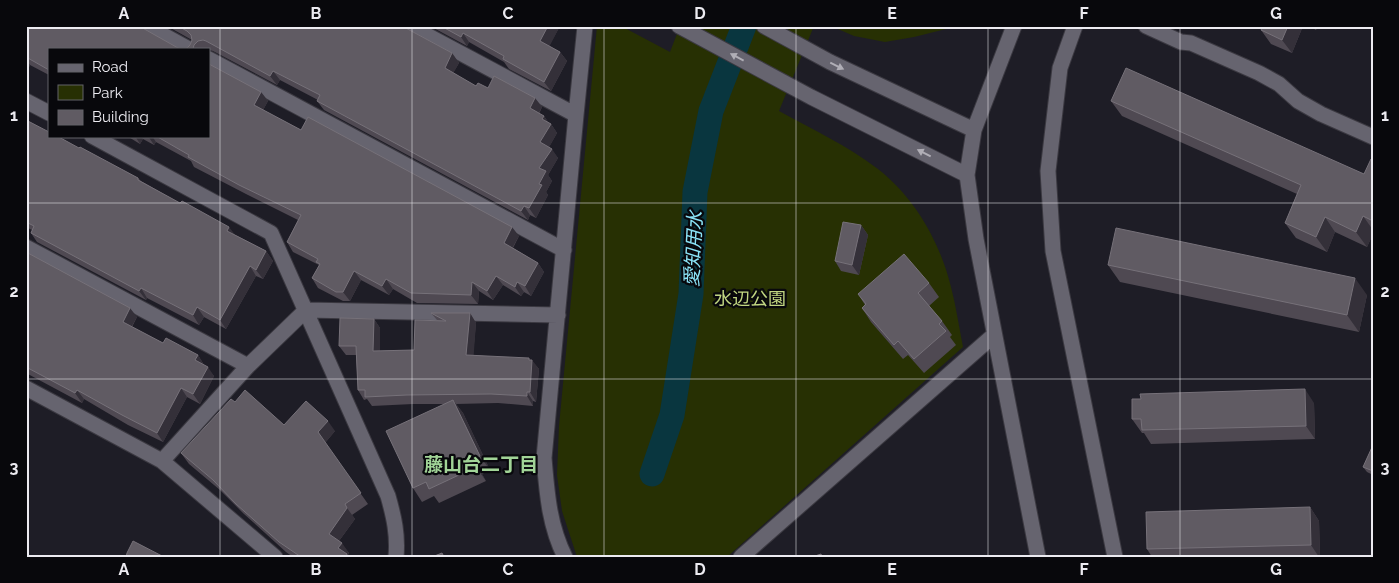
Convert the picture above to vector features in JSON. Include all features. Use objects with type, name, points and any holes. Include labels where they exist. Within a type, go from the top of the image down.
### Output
[{"type":"street","points":[[147,26],[187,48]]},
{"type":"street","points":[[410,26],[576,115]]},
{"type":"street","points":[[565,557],[557,540],[548,501],[544,458],[585,26]]},
{"type":"street","points":[[764,26],[830,62],[974,130]]},
{"type":"street","points":[[1014,26],[974,130],[967,175],[976,239],[1038,557]]},
{"type":"street","points":[[1075,26],[1060,68],[1048,170],[1053,251],[1115,557]]},
{"type":"street","points":[[1146,26],[1181,42],[1191,43],[1258,73],[1279,84],[1309,108],[1373,136]]},
{"type":"street","points":[[682,28],[967,175]]},
{"type":"street","points":[[210,60],[564,250]]},
{"type":"street","points":[[26,101],[48,112]]},
{"type":"street","points":[[96,138],[271,232],[388,496],[394,519],[397,542],[396,557]]},
{"type":"street","points":[[26,247],[248,366]]},
{"type":"street","points":[[162,461],[248,366],[306,310],[558,315]]},
{"type":"street","points":[[741,557],[994,335]]},
{"type":"street","points":[[26,388],[162,461],[275,557]]},
{"type":"green space","name":"水辺公園","points":[[597,26],[621,26],[670,52],[680,26],[814,26],[779,111],[855,153],[878,169],[903,193],[933,238],[953,294],[963,347],[727,557],[577,557],[562,511],[557,475],[559,426]]},
{"type":"green space","points":[[831,26],[951,26],[914,37],[885,42],[854,36]]},
{"type":"building","points":[[26,26],[139,26],[178,48],[48,48],[48,69],[26,57]]},
{"type":"building","points":[[178,26],[402,26],[452,53],[445,68],[476,86],[478,83],[488,88],[494,76],[535,98],[530,108],[544,116],[542,119],[551,124],[540,142],[552,149],[539,168],[546,171],[539,184],[542,185],[529,208],[524,206],[521,211],[317,101],[320,95],[273,71],[270,76],[203,40],[198,41],[193,48],[187,48],[192,40],[191,35]]},
{"type":"building","points":[[441,26],[548,26],[540,41],[560,52],[544,82],[503,59],[504,56],[463,33],[461,37]]},
{"type":"building","points":[[1263,26],[1288,26],[1282,40],[1261,30]]},
{"type":"building","points":[[210,65],[261,92],[254,105],[301,130],[308,117],[512,227],[504,243],[538,263],[525,286],[517,282],[515,287],[496,276],[487,291],[472,282],[471,295],[411,293],[386,279],[382,286],[354,271],[343,292],[336,292],[312,278],[320,264],[316,262],[318,259],[287,242],[301,215],[239,185],[188,157],[189,155],[159,138],[210,138]]},
{"type":"building","points":[[1126,68],[1364,174],[1371,159],[1373,160],[1373,221],[1363,216],[1356,232],[1325,217],[1316,237],[1285,223],[1301,185],[1111,101]]},
{"type":"building","points":[[26,120],[48,131],[48,138],[61,138],[80,147],[180,203],[182,201],[229,227],[227,231],[266,251],[256,270],[250,266],[220,320],[197,307],[193,315],[141,288],[139,291],[31,233],[34,226],[26,222]]},
{"type":"building","points":[[843,222],[861,225],[852,265],[835,261]]},
{"type":"building","points":[[1116,228],[1355,278],[1347,315],[1108,265]]},
{"type":"building","points":[[26,252],[130,308],[123,322],[163,343],[166,338],[198,355],[195,360],[208,367],[193,394],[181,388],[157,433],[77,390],[75,393],[26,367]]},
{"type":"building","points":[[904,254],[929,283],[918,293],[942,321],[939,324],[946,331],[914,359],[898,341],[894,345],[862,308],[866,304],[858,294]]},
{"type":"building","points":[[431,313],[470,313],[466,355],[529,358],[529,360],[532,360],[530,392],[527,392],[527,396],[491,394],[365,397],[365,390],[358,390],[356,346],[339,346],[340,318],[374,319],[373,351],[414,350],[415,320],[446,321]]},
{"type":"building","points":[[1305,389],[1306,426],[1142,430],[1141,419],[1132,419],[1132,399],[1141,399],[1140,394]]},
{"type":"building","points":[[245,390],[284,425],[306,401],[328,421],[318,432],[361,493],[345,504],[347,508],[329,534],[342,543],[338,548],[347,554],[346,557],[301,557],[279,542],[236,504],[213,480],[181,453],[231,399],[235,402]]},
{"type":"building","points":[[453,400],[480,456],[473,460],[476,467],[429,489],[426,482],[413,488],[386,431]]},
{"type":"building","points":[[1373,445],[1373,471],[1363,467]]},
{"type":"building","points":[[1310,507],[1311,545],[1147,549],[1146,512]]},
{"type":"building","points":[[133,541],[164,557],[126,557]]},
{"type":"building","points":[[442,553],[444,557],[432,557]]},
{"type":"waterway","name":"愛知用水","points":[[652,474],[672,415],[691,294],[695,192],[711,111],[744,26]]},
{"type":"district","name":"藤山台二丁目","points":[[481,464]]}]
